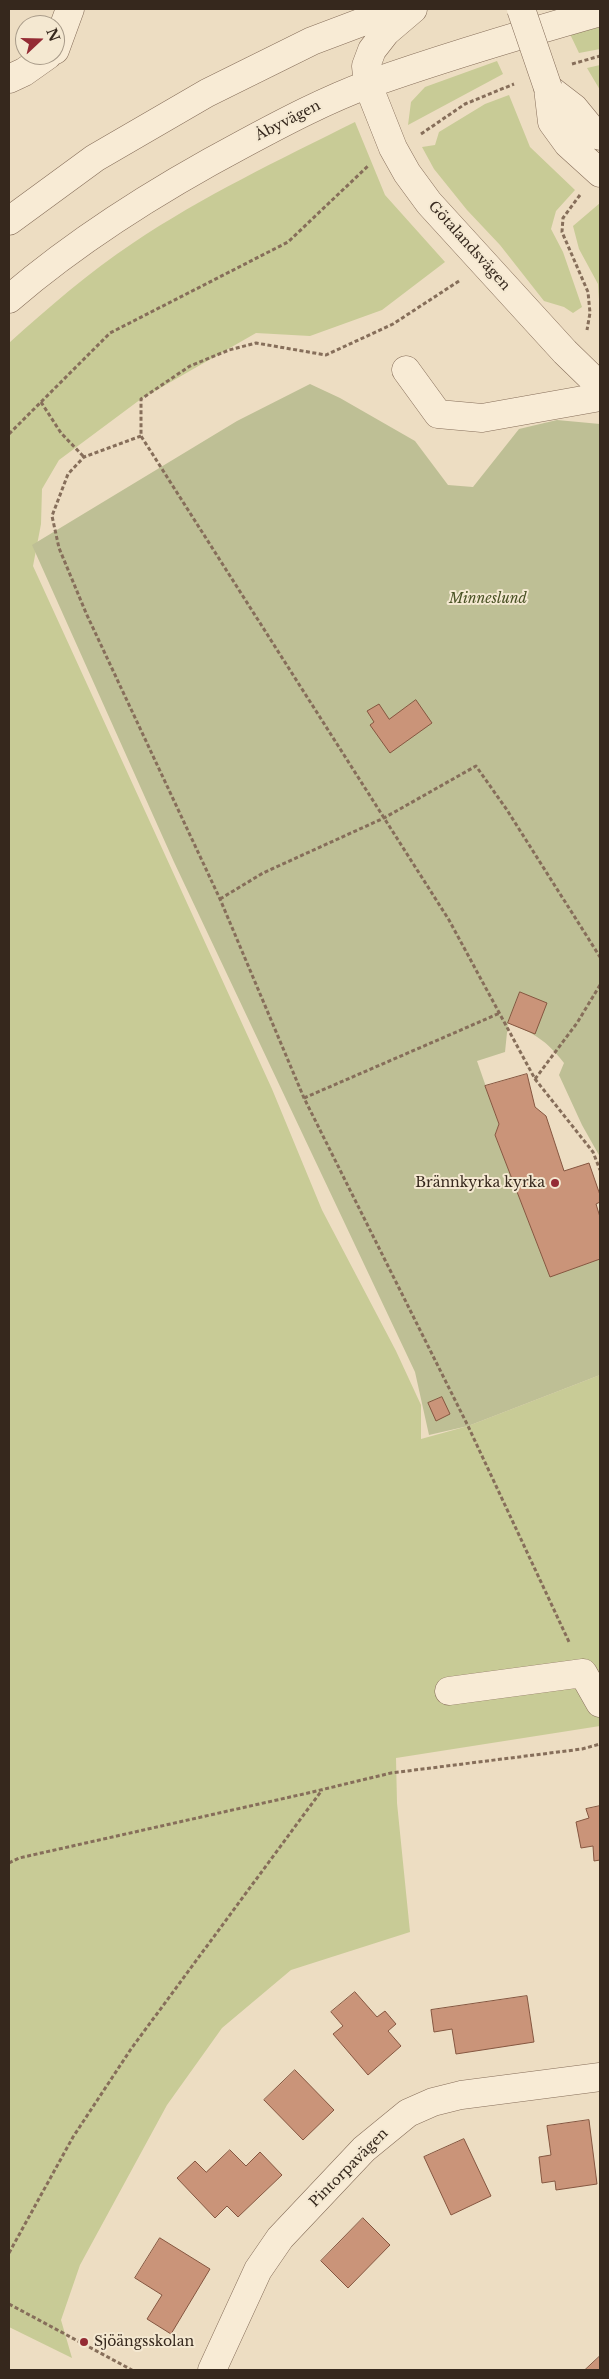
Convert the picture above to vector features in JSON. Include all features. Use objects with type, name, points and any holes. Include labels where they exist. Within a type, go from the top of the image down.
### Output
[{"type":"street","points":[[65,23],[70,9]]},
{"type":"street","points":[[9,221],[95,158],[207,93],[312,41],[397,9]]},
{"type":"street","points":[[368,85],[366,66],[372,50],[386,32],[413,9]]},
{"type":"street","points":[[521,9],[548,88],[552,122],[568,144],[591,183]]},
{"type":"street","name":"Åbyvägen","points":[[9,299],[90,236],[164,188],[295,116],[368,85],[478,48],[600,12]]},
{"type":"street","points":[[9,79],[34,65]]},
{"type":"street","name":"Götalandsvägen","points":[[368,85],[393,148],[407,173],[429,204],[565,352],[600,386]]},
{"type":"street","points":[[548,88],[574,108],[592,130],[600,136]]},
{"type":"street","points":[[406,370],[438,414],[482,418],[600,397]]},
{"type":"street","points":[[449,1691],[583,1673],[600,1702]]},
{"type":"street","name":"Pintorpavägen","points":[[212,2370],[258,2270],[280,2238],[364,2149],[408,2113],[433,2102],[461,2095],[600,2077]]},
{"type":"path","points":[[9,434],[110,333],[288,242],[362,170],[393,148],[425,132],[465,104],[506,86]]},
{"type":"path","points":[[588,292],[562,232],[563,218],[591,183]]},
{"type":"path","points":[[483,262],[439,296],[393,324],[326,355],[256,343],[228,350],[190,366],[141,399],[142,436],[449,920],[535,1079],[593,1152],[600,1170]]},
{"type":"path","points":[[41,402],[61,433],[84,457]]},
{"type":"path","points":[[142,436],[84,457],[68,474],[52,516],[59,548],[86,613],[220,899],[304,1098],[468,1426],[583,1673]]},
{"type":"path","points":[[220,899],[263,873],[384,818],[476,766],[507,810],[600,957]]},
{"type":"path","points":[[535,1079],[577,1023],[600,985]]},
{"type":"path","points":[[304,1098],[500,1013]]},
{"type":"path","points":[[9,1863],[19,1858],[391,1773],[582,1749],[600,1744]]},
{"type":"path","points":[[9,2253],[73,2137],[126,2057],[322,1790]]},
{"type":"path","points":[[9,2304],[132,2370]]},
{"type":"green space","points":[[600,27],[600,49],[579,53],[570,34]]},
{"type":"green space","points":[[497,61],[503,74],[408,125],[411,102],[425,87]]},
{"type":"green space","points":[[600,65],[600,90],[587,68]]},
{"type":"green space","points":[[509,95],[530,147],[575,190],[556,211],[551,229],[563,252],[582,307],[573,313],[564,307],[544,301],[500,245],[467,210],[434,169],[422,147],[435,145],[439,132],[485,104]]},
{"type":"green space","points":[[355,122],[385,195],[445,262],[382,310],[310,336],[256,333],[141,399],[59,460],[42,489],[41,524],[33,566],[272,1089],[322,1210],[396,1351],[421,1405],[421,1439],[468,1426],[600,1375],[600,1726],[396,1758],[397,1803],[410,1932],[291,1970],[222,2028],[167,2105],[80,2265],[61,2320],[72,2358],[9,2327],[9,343],[85,278],[160,226],[242,179]]},
{"type":"green space","points":[[600,203],[600,315],[598,284],[579,249],[573,226]]},
{"type":"green space","name":"Minneslund","points":[[310,384],[340,398],[415,441],[448,485],[473,487],[519,429],[557,420],[600,424],[600,1157],[582,1125],[559,1075],[564,1063],[545,1043],[525,1030],[508,1023],[505,1052],[477,1061],[499,1124],[495,1135],[550,1276],[600,1259],[600,1375],[468,1426],[429,1435],[415,1372],[174,862],[32,545],[237,421]]},
{"type":"building","points":[[416,700],[432,723],[390,753],[370,725],[374,722],[367,711],[379,704],[389,719]]},
{"type":"building","points":[[520,992],[547,1003],[535,1034],[508,1023]]},
{"type":"building","name":"Brännkyrka kyrka","points":[[527,1074],[535,1107],[546,1116],[564,1171],[589,1163],[600,1195],[600,1202],[596,1204],[600,1217],[600,1259],[550,1277],[495,1135],[499,1124],[485,1086]]},
{"type":"building","points":[[442,1397],[450,1414],[436,1421],[428,1403]]},
{"type":"building","points":[[600,1806],[600,1860],[594,1861],[593,1846],[581,1848],[576,1822],[589,1818],[586,1809]]},
{"type":"building","points":[[355,1992],[377,2017],[385,2011],[396,2024],[388,2031],[401,2046],[368,2075],[333,2034],[343,2026],[331,2012]]},
{"type":"building","points":[[527,1996],[534,2042],[456,2054],[452,2029],[434,2032],[431,2010]]},
{"type":"building","points":[[295,2070],[334,2110],[303,2140],[264,2100]]},
{"type":"building","points":[[589,2120],[597,2184],[556,2190],[555,2181],[542,2183],[539,2157],[551,2155],[547,2126]]},
{"type":"building","points":[[464,2139],[491,2196],[451,2215],[424,2157]]},
{"type":"building","points":[[230,2150],[246,2166],[260,2152],[282,2175],[238,2217],[227,2206],[215,2218],[177,2178],[195,2161],[206,2172]]},
{"type":"building","points":[[363,2218],[390,2245],[348,2288],[321,2261]]},
{"type":"building","points":[[160,2238],[210,2269],[171,2334],[147,2319],[162,2295],[135,2278]]},
{"type":"building","points":[[600,2356],[600,2370],[585,2370]]},
{"type":"place","name":"Brännkyrka kyrka","points":[[555,1183]]},
{"type":"place","name":"Sjöängsskolan","points":[[84,2342]]}]
